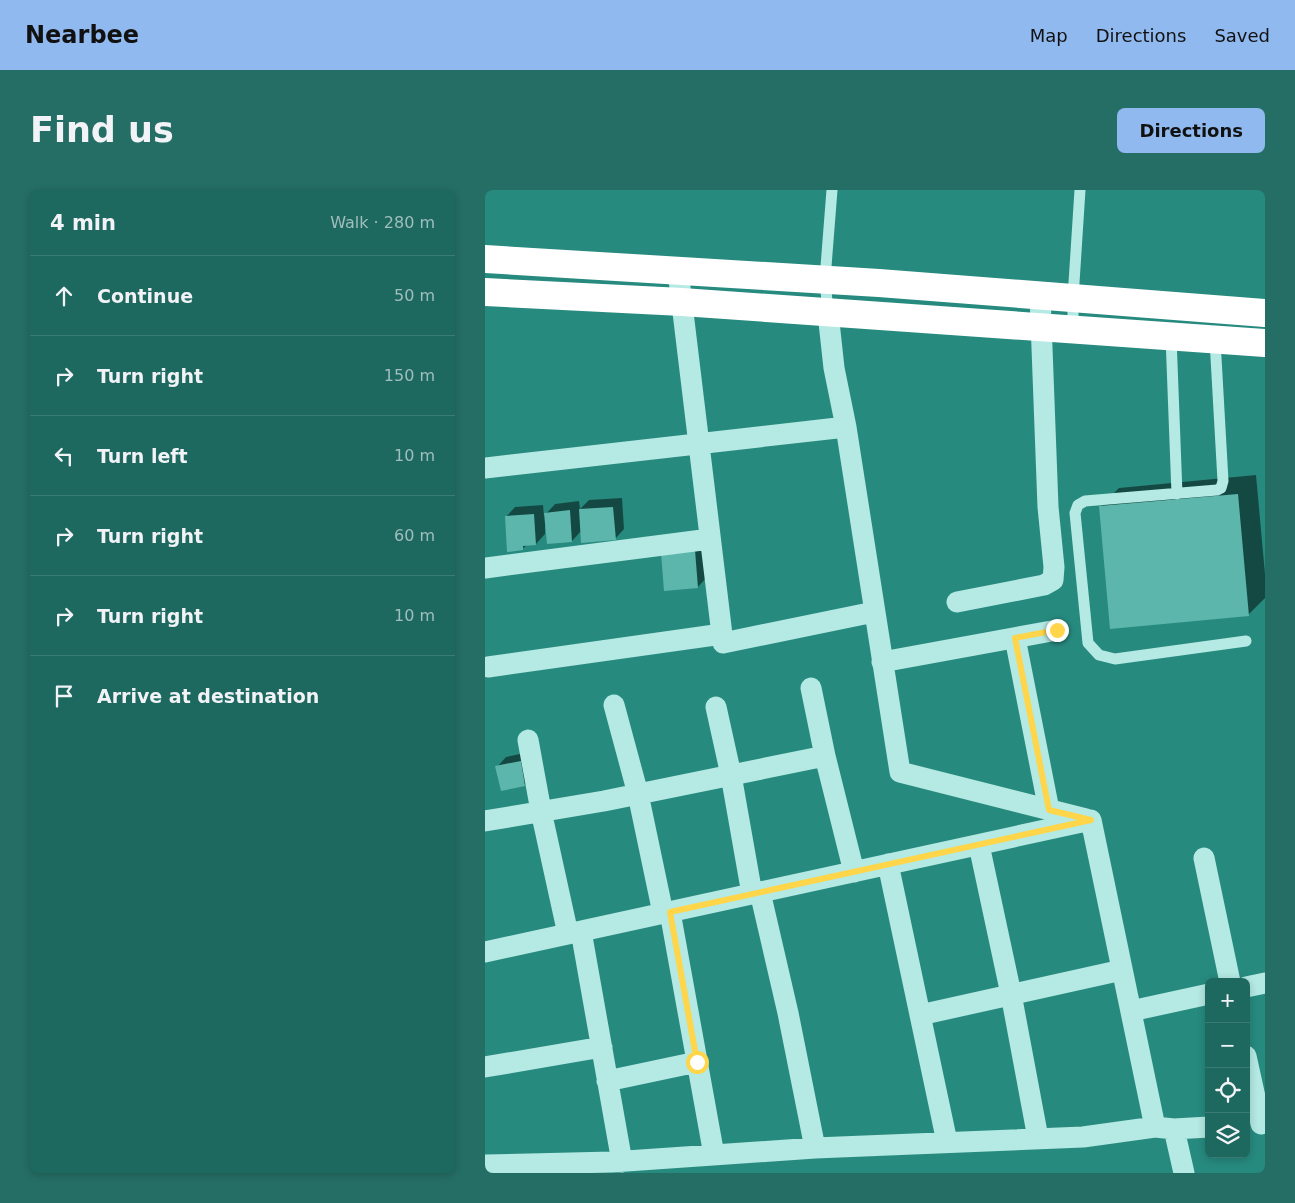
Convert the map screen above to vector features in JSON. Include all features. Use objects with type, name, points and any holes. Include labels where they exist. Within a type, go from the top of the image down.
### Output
[{"type":"highway","points":[[485,259],[825,279],[1265,313]]},
{"type":"highway","points":[[485,292],[682,302],[1265,343]]},
{"type":"street","points":[[678,270],[723,643],[873,612]]},
{"type":"street","points":[[957,602],[1044,585],[1053,580],[1055,568],[1048,507],[1039,295]]},
{"type":"street","points":[[828,313],[834,368],[846,427],[873,612],[900,772],[1091,820]]},
{"type":"street","points":[[485,468],[846,427]]},
{"type":"street","points":[[485,568],[710,539]]},
{"type":"street","points":[[882,662],[1057,630]]},
{"type":"street","points":[[488,667],[722,634]]},
{"type":"street","points":[[1015,638],[1049,810]]},
{"type":"street","points":[[811,688],[825,756],[854,872]]},
{"type":"street","points":[[614,705],[667,912],[714,1155]]},
{"type":"street","points":[[715,707],[756,893],[788,1013],[815,1148]]},
{"type":"street","points":[[528,740],[541,812],[575,932],[602,1047],[622,1162]]},
{"type":"street","points":[[485,821],[638,794],[825,756]]},
{"type":"street","points":[[485,952],[1091,820]]},
{"type":"street","points":[[1091,820],[1131,1011],[1164,1128],[1184,1173]]},
{"type":"street","points":[[979,845],[1011,994],[1038,1138]]},
{"type":"street","points":[[1204,858],[1229,978]]},
{"type":"street","points":[[888,864],[947,1142]]},
{"type":"street","points":[[920,1015],[1122,970]]},
{"type":"street","points":[[1250,986],[1265,983]]},
{"type":"street","points":[[1131,1011],[1205,995]]},
{"type":"street","points":[[485,1067],[602,1047]]},
{"type":"street","points":[[607,1081],[697,1062]]},
{"type":"street","points":[[1248,1068],[1257,1124]]},
{"type":"street","points":[[485,1165],[622,1162],[815,1148],[1083,1137],[1164,1128],[1205,1127]]},
{"type":"lane","points":[[828,313],[825,279],[832,190]]},
{"type":"lane","points":[[1073,330],[1073,298],[1080,190]]},
{"type":"lane","points":[[1171,337],[1177,494]]},
{"type":"lane","points":[[1215,340],[1223,481],[1221,488],[1177,494],[1085,501],[1078,505],[1075,513],[1088,643],[1099,655],[1115,660],[1246,641]]},
{"type":"building","points":[[1238,494],[1249,616],[1110,629],[1099,506]]},
{"type":"building","points":[[613,507],[616,540],[581,543],[579,509]]},
{"type":"building","points":[[570,510],[572,542],[547,544],[544,513]]},
{"type":"building","points":[[534,514],[536,545],[523,546],[523,550],[507,552],[505,516]]},
{"type":"building","points":[[695,550],[698,588],[664,591],[661,553]]},
{"type":"building","points":[[521,761],[525,786],[501,791],[495,766]]},
{"type":"route","points":[[697,1062],[670,912],[1091,820],[1049,810],[1015,638],[1057,630]]}]
